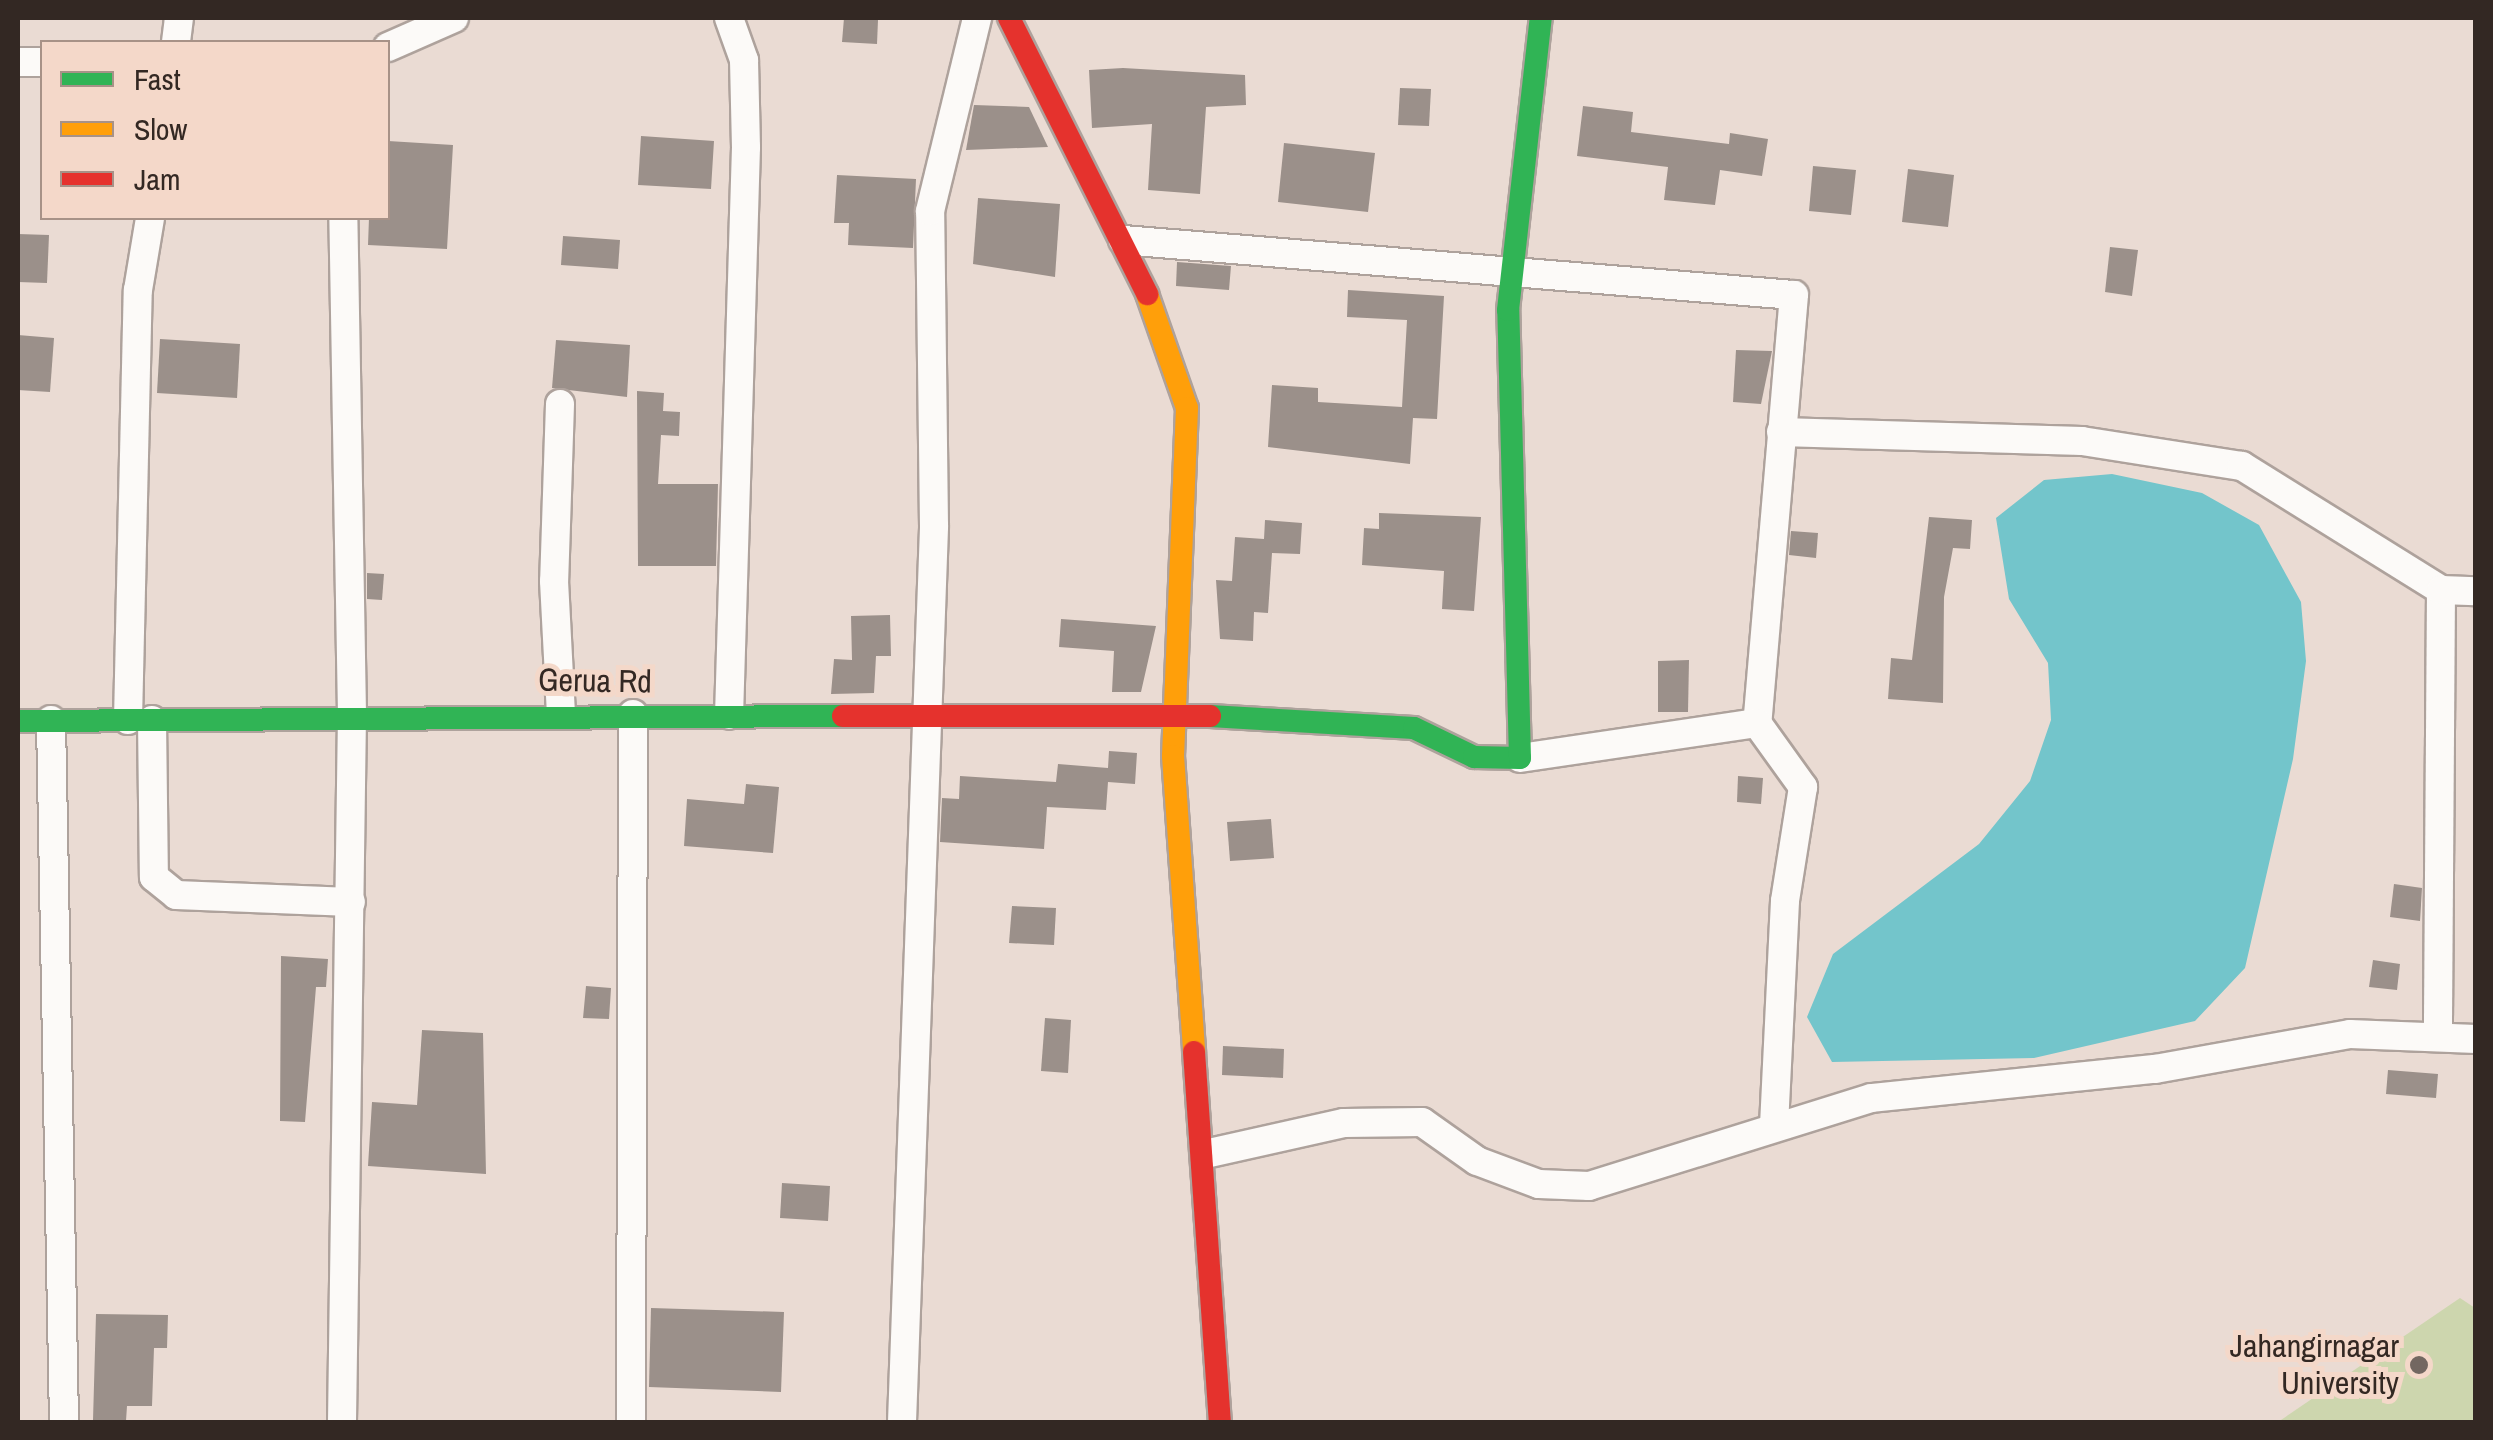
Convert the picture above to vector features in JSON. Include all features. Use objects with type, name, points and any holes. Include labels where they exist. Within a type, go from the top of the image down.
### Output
[{"type":"street","points":[[390,46],[454,18]]},
{"type":"street","points":[[729,18],[744,60]]},
{"type":"street","points":[[730,715],[744,60],[751,18]]},
{"type":"street","points":[[902,1422],[928,718],[930,211],[976,18]]},
{"type":"street","points":[[1009,18],[1124,240],[1187,408],[1172,714],[1206,1154],[1220,1422]]},
{"type":"street","points":[[1541,18],[1512,272],[1520,758],[1756,723]]},
{"type":"street","points":[[150,220],[138,290],[140,720],[154,878],[176,895],[351,902]]},
{"type":"street","points":[[342,1422],[352,714],[343,220]]},
{"type":"street","points":[[1124,240],[1794,296],[1756,723],[1804,787],[1785,901],[1774,1124]]},
{"type":"street","points":[[560,404],[554,581],[561,713]]},
{"type":"street","points":[[1782,432],[2082,441],[2242,466],[2441,590],[2476,591]]},
{"type":"street","points":[[2438,1037],[2441,590]]},
{"type":"street","name":"Gerua Rd","points":[[18,721],[352,714],[928,718],[1172,714],[1414,728],[1474,756],[1520,758]]},
{"type":"street","points":[[631,1422],[633,714]]},
{"type":"street","points":[[51,720],[64,1422]]},
{"type":"street","points":[[1206,1154],[1344,1123],[1422,1122],[1524,1178],[1589,1186],[1774,1124],[1872,1098],[2155,1068],[2350,1034],[2476,1038]]},
{"type":"green space","name":"Jahangirnagar University","points":[[2460,1298],[2475,1308],[2475,1422],[2278,1422]]},
{"type":"water","points":[[2112,474],[2202,493],[2259,525],[2301,602],[2306,661],[2293,759],[2245,968],[2195,1021],[2034,1058],[1832,1062],[1807,1017],[1833,954],[1979,844],[2030,781],[2051,720],[2048,663],[2009,599],[1996,518],[2044,480]]},
{"type":"building","points":[[844,18],[878,20],[877,44],[842,42]]},
{"type":"building","points":[[1123,68],[1245,75],[1246,105],[1206,107],[1200,194],[1148,190],[1152,124],[1092,128],[1089,70]]},
{"type":"building","points":[[1400,88],[1431,89],[1429,126],[1398,125]]},
{"type":"building","points":[[974,105],[1029,107],[1048,147],[966,150]]},
{"type":"building","points":[[1583,106],[1633,112],[1631,132],[1729,144],[1730,133],[1768,139],[1762,176],[1720,170],[1715,205],[1664,200],[1668,167],[1577,156]]},
{"type":"building","points":[[641,136],[714,141],[711,189],[638,185]]},
{"type":"building","points":[[390,141],[453,145],[447,249],[368,245],[369,220],[390,220]]},
{"type":"building","points":[[1284,143],[1375,153],[1368,212],[1278,202]]},
{"type":"building","points":[[1813,166],[1856,170],[1851,215],[1809,211]]},
{"type":"building","points":[[1908,169],[1954,175],[1948,227],[1902,222]]},
{"type":"building","points":[[837,175],[916,179],[913,248],[848,245],[849,223],[834,223]]},
{"type":"building","points":[[978,198],[1060,204],[1055,277],[973,264]]},
{"type":"building","points":[[18,234],[49,235],[47,283],[18,282]]},
{"type":"building","points":[[563,236],[620,240],[618,269],[561,265]]},
{"type":"building","points":[[2110,247],[2138,250],[2132,296],[2105,292]]},
{"type":"building","points":[[1177,262],[1231,266],[1229,290],[1176,286]]},
{"type":"building","points":[[1348,290],[1444,296],[1437,419],[1413,418],[1410,464],[1268,447],[1272,385],[1318,388],[1318,402],[1402,407],[1407,320],[1347,317]]},
{"type":"building","points":[[18,335],[54,338],[50,392],[18,390]]},
{"type":"building","points":[[160,339],[240,344],[237,398],[157,393]]},
{"type":"building","points":[[556,340],[630,345],[627,397],[552,388]]},
{"type":"building","points":[[1736,350],[1772,351],[1761,404],[1733,402]]},
{"type":"building","points":[[637,391],[664,393],[663,411],[680,412],[679,436],[661,435],[658,484],[718,484],[716,566],[638,566]]},
{"type":"building","points":[[1379,513],[1481,517],[1474,611],[1442,609],[1444,571],[1362,565],[1364,528],[1379,529]]},
{"type":"building","points":[[1929,517],[1972,520],[1970,549],[1953,548],[1944,597],[1943,703],[1888,699],[1891,658],[1912,660]]},
{"type":"building","points":[[1265,520],[1302,523],[1300,554],[1272,553],[1268,613],[1254,612],[1253,641],[1220,639],[1216,580],[1232,581],[1235,537],[1264,539]]},
{"type":"building","points":[[1791,531],[1818,533],[1816,558],[1789,555]]},
{"type":"building","points":[[367,573],[384,574],[382,600],[367,599]]},
{"type":"building","points":[[890,615],[891,656],[876,656],[874,693],[831,694],[834,659],[852,660],[851,616]]},
{"type":"building","points":[[1061,619],[1156,626],[1141,692],[1112,692],[1114,651],[1059,647]]},
{"type":"building","points":[[1689,660],[1688,712],[1658,712],[1658,661]]},
{"type":"building","points":[[1109,751],[1137,753],[1135,784],[1108,782],[1106,810],[1047,807],[1044,849],[940,842],[942,798],[959,799],[960,776],[1056,782],[1058,764],[1108,768]]},
{"type":"building","points":[[1738,776],[1763,778],[1761,804],[1737,802]]},
{"type":"building","points":[[746,784],[779,787],[773,853],[684,846],[687,799],[744,804]]},
{"type":"building","points":[[1271,819],[1274,858],[1230,861],[1227,822]]},
{"type":"building","points":[[2394,884],[2422,888],[2420,921],[2390,917]]},
{"type":"building","points":[[1012,906],[1056,908],[1054,945],[1009,943]]},
{"type":"building","points":[[281,956],[328,959],[326,987],[316,987],[305,1122],[280,1121]]},
{"type":"building","points":[[2373,960],[2400,964],[2397,990],[2369,987]]},
{"type":"building","points":[[586,986],[611,988],[609,1019],[583,1018]]},
{"type":"building","points":[[1045,1018],[1071,1020],[1068,1073],[1041,1071]]},
{"type":"building","points":[[422,1030],[483,1033],[486,1174],[368,1166],[372,1102],[417,1105]]},
{"type":"building","points":[[1223,1046],[1284,1049],[1283,1078],[1222,1075]]},
{"type":"building","points":[[2388,1070],[2438,1074],[2436,1098],[2386,1094]]},
{"type":"building","points":[[782,1183],[830,1186],[828,1221],[780,1218]]},
{"type":"building","points":[[651,1308],[784,1312],[781,1392],[649,1387]]},
{"type":"building","points":[[96,1314],[168,1315],[167,1348],[154,1348],[152,1406],[127,1406],[126,1421],[93,1420]]},
{"type":"traffic: fast","points":[[1210,716],[1414,728],[1474,757],[1520,758],[1508,310],[1541,18]]},
{"type":"traffic: fast","points":[[18,721],[843,716]]},
{"type":"traffic: slow","points":[[1147,294],[1187,408],[1173,756],[1194,1052]]},
{"type":"traffic: jam","points":[[1009,18],[1147,294]]},
{"type":"traffic: jam","points":[[843,716],[1210,716]]},
{"type":"traffic: jam","points":[[1194,1052],[1220,1422]]},
{"type":"place","name":"Jahangirnagar University","points":[[2419,1365]]}]
